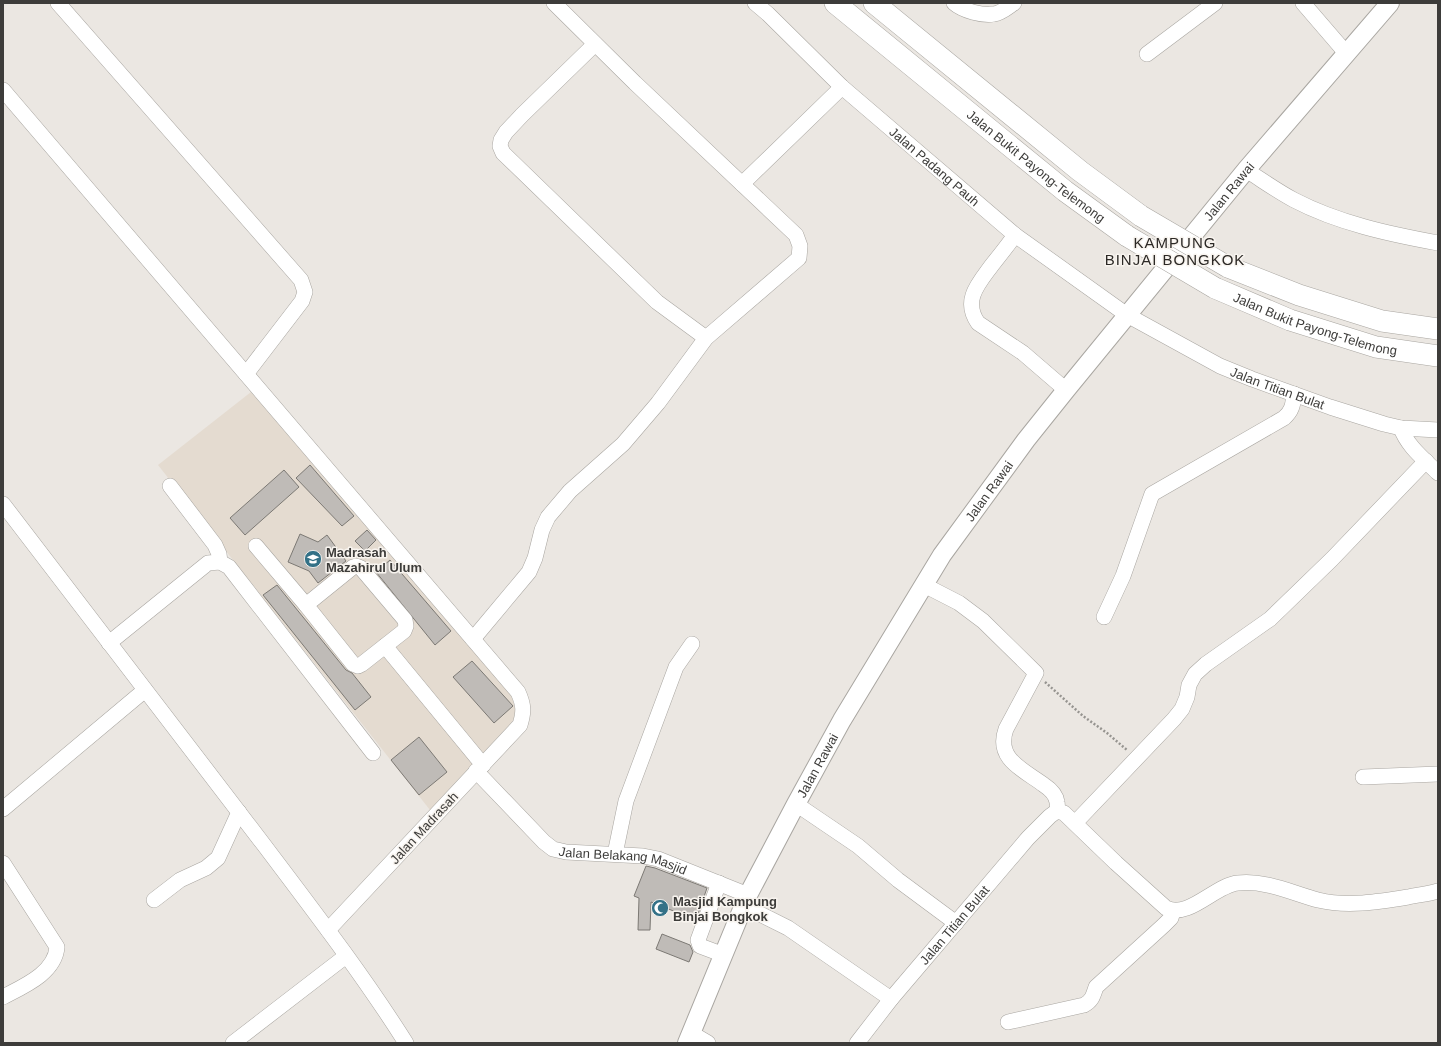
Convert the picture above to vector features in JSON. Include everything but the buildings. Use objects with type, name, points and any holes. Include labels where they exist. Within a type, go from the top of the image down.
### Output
[{"type":"highway","name":"Jalan Bukit Payong-Telemong","points":[[835,3],[1065,191],[1126,236],[1215,288],[1290,320],[1376,347],[1438,356]]},
{"type":"highway","name":"Jalan Bukit Payong-Telemong","points":[[874,3],[1080,172],[1141,216],[1228,268],[1299,296],[1382,321],[1438,329]]},
{"type":"main road","name":"Jalan Rawai","points":[[689,1038],[746,901],[796,804],[842,720],[942,555],[1026,440],[1066,390],[1246,170],[1390,3]]},
{"type":"street","points":[[58,3],[302,280],[304,292],[302,301],[246,374]]},
{"type":"street","points":[[3,90],[473,639],[529,572],[535,558],[542,530],[548,517],[570,491],[623,444],[658,403],[706,338],[799,258],[800,246],[796,235],[595,44],[554,3]]},
{"type":"street","name":"Jalan Padang Pauh","points":[[755,3],[842,87],[1015,235],[1127,315]]},
{"type":"street","points":[[954,3],[971,11],[983,14],[995,14],[1014,3]]},
{"type":"street","points":[[1147,54],[1215,3]]},
{"type":"street","points":[[1303,3],[1346,53]]},
{"type":"street","points":[[595,44],[506,132],[501,140],[500,146],[503,153],[657,302],[706,338]]},
{"type":"street","points":[[742,184],[842,87]]},
{"type":"street","points":[[1246,170],[1294,200],[1317,211],[1360,226],[1438,243]]},
{"type":"street","points":[[1015,235],[975,288],[971,303],[974,317],[978,323],[1023,353],[1066,390]]},
{"type":"street","name":"Jalan Titian Bulat","points":[[1127,315],[1220,366],[1294,394],[1353,415],[1384,424],[1401,428],[1438,430]]},
{"type":"street","points":[[1104,617],[1123,576],[1152,494],[1284,418],[1291,412],[1294,394]]},
{"type":"street","points":[[1401,428],[1408,443],[1438,473]]},
{"type":"street","points":[[1076,823],[1182,709],[1187,697],[1189,685],[1195,674],[1206,664],[1270,618],[1332,559],[1426,461]]},
{"type":"street","points":[[170,486],[215,546],[219,554],[220,562]]},
{"type":"street","points":[[3,504],[8,522],[109,643],[239,812],[328,930],[392,1020],[406,1043]]},
{"type":"street","points":[[256,546],[355,666],[360,666],[404,630],[406,626],[406,623],[359,566],[352,567],[306,605]]},
{"type":"street","points":[[109,643],[208,563],[220,562],[229,567],[373,753]]},
{"type":"street","points":[[924,585],[959,603],[977,617],[1036,673],[1003,736],[1003,748],[1009,759],[1052,792],[1057,802],[1057,811],[1064,813],[1076,823],[1122,868],[1160,902],[1173,911],[1184,909],[1225,886],[1236,883],[1260,883],[1318,900],[1344,904],[1379,902],[1438,891]]},
{"type":"street","name":"Jalan Madrasah","points":[[328,930],[520,725],[524,713],[522,701],[518,692],[473,639]]},
{"type":"street","points":[[615,854],[626,801],[676,668],[692,644]]},
{"type":"street","name":"Jalan Belakang Masjid","points":[[385,646],[480,768],[544,842],[553,849],[566,852],[643,856],[658,859],[719,883],[788,928],[891,999]]},
{"type":"street","points":[[3,810],[145,690]]},
{"type":"street","points":[[1363,777],[1438,774]]},
{"type":"street","points":[[796,804],[858,846],[898,880],[956,923]]},
{"type":"street","name":"Jalan Titian Bulat","points":[[857,1043],[891,999],[1028,838],[1057,811]]},
{"type":"street","points":[[154,900],[180,880],[206,868],[218,858],[239,812]]},
{"type":"street","points":[[3,863],[57,947],[52,962],[45,970],[31,982],[3,997]]},
{"type":"street","points":[[719,883],[698,940],[700,946],[724,955]]},
{"type":"street","points":[[1008,1022],[1089,1003],[1093,998],[1096,987],[1164,925],[1171,918],[1173,911]]},
{"type":"street","points":[[232,1043],[346,956]]},
{"type":"street","points":[[689,1038],[708,1043]]},
{"type":"path","points":[[1036,673],[1083,716],[1123,745],[1136,759]]},
{"type":"shaded area","name":"Madrasah Mazahirul Ulum","points":[[251,392],[512,696],[516,713],[513,721],[430,810],[158,465]]},
{"type":"place","name":"Madrasah Mazahirul Ulum","points":[[313,559]]},
{"type":"place","name":"Masjid Kampung Binjai Bongkok","points":[[660,908]]},
{"type":"district","name":"KAMPUNG BINJAI BONGKOK","points":[[1175,250]]}]
